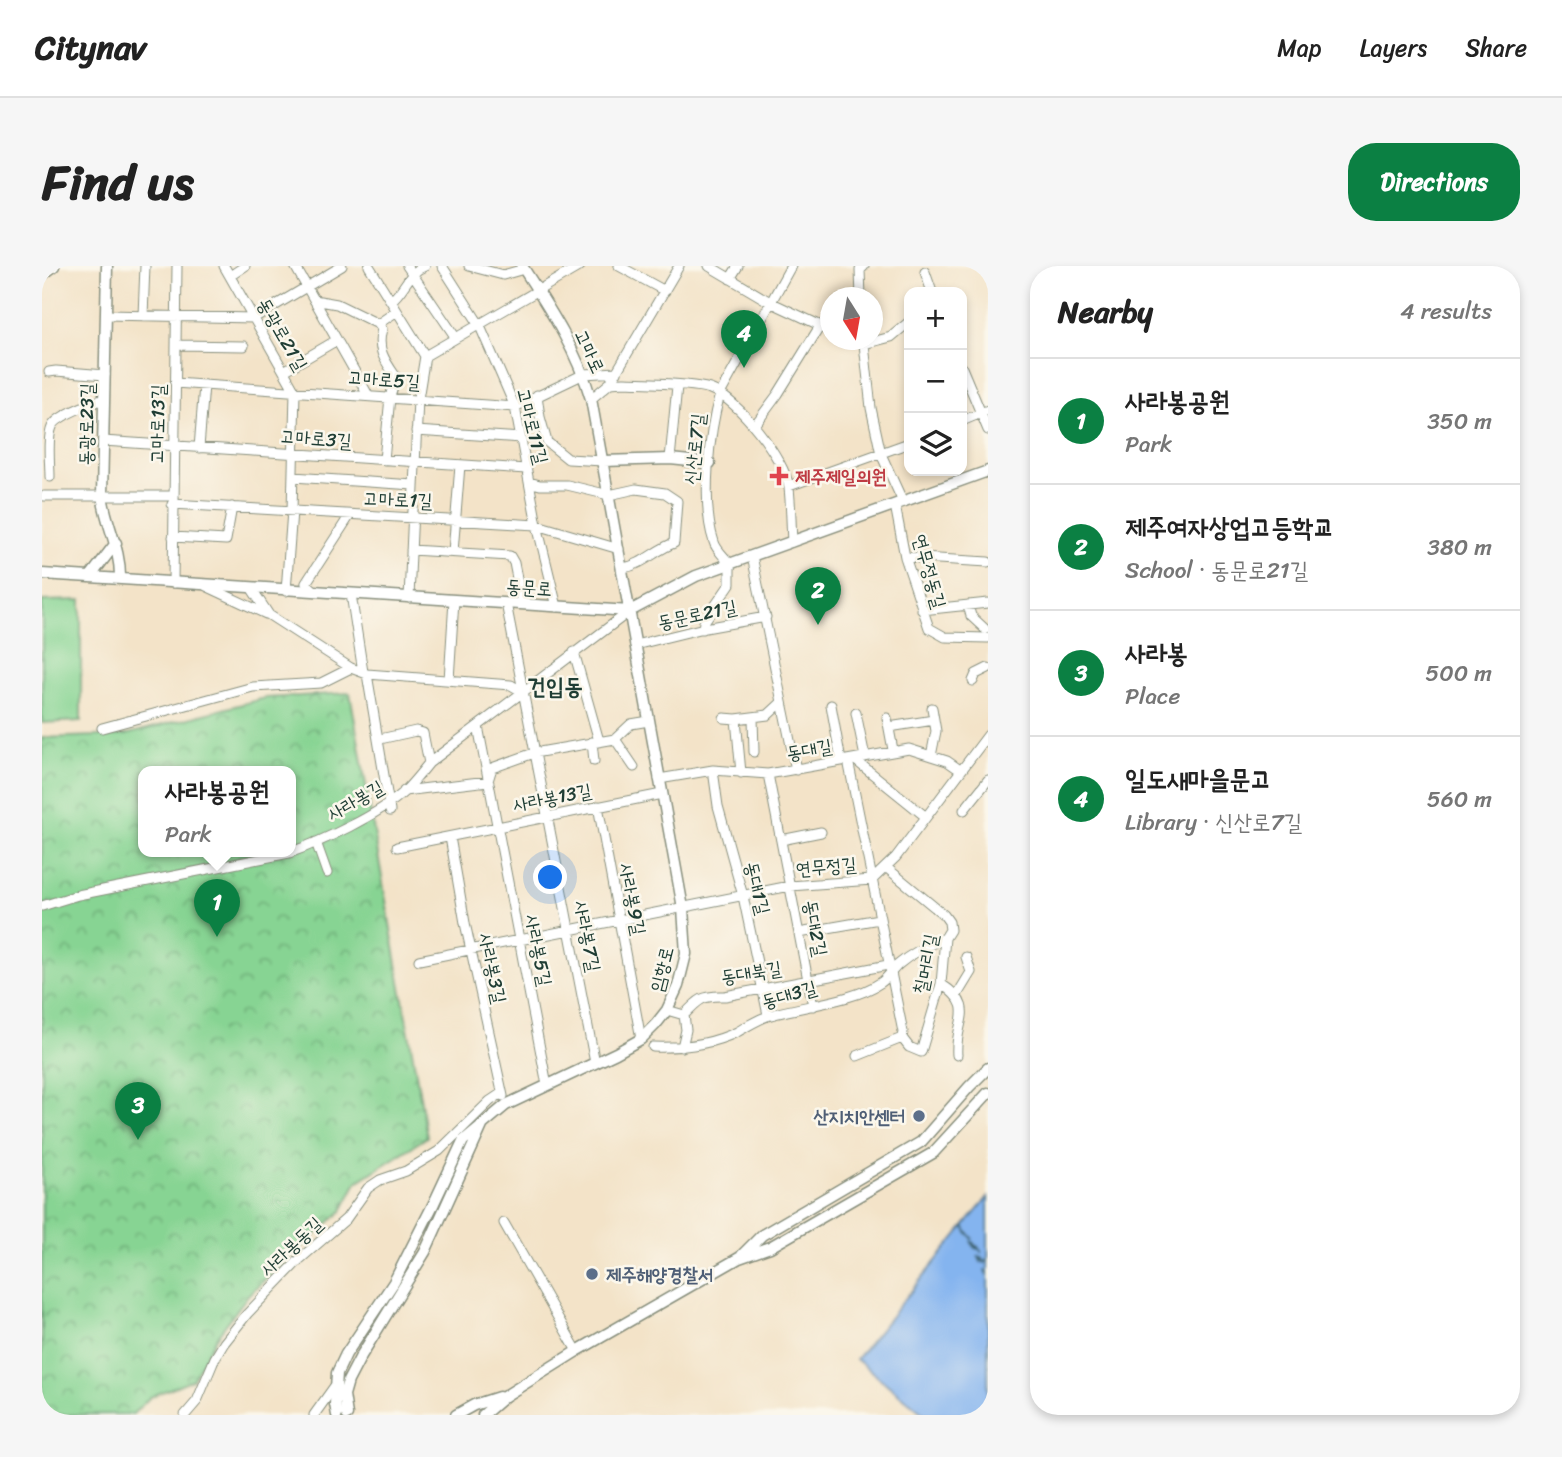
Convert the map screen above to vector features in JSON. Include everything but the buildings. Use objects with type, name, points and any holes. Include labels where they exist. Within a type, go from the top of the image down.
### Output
[{"type":"main road","points":[[42,275],[54,266]]},
{"type":"main road","name":"동광로23길","points":[[106,267],[102,495],[104,513],[116,543],[120,579]]},
{"type":"main road","name":"고마로","points":[[523,267],[584,374],[591,399],[630,611]]},
{"type":"main road","points":[[603,461],[670,459],[710,463]]},
{"type":"main road","points":[[630,611],[695,576],[988,471]]},
{"type":"main road","points":[[90,577],[116,543]]},
{"type":"main road","name":"동문로","points":[[42,574],[630,611]]},
{"type":"main road","name":"임항로","points":[[337,1415],[334,1387],[337,1373],[346,1354],[394,1282],[463,1141],[506,1105],[641,1039],[667,1010],[678,986],[686,954],[683,908],[630,611]]},
{"type":"main road","points":[[739,1258],[762,1234],[921,1142],[988,1068]]},
{"type":"main road","points":[[483,1415],[505,1396],[577,1351],[739,1258],[770,1247],[933,1153],[988,1093]]},
{"type":"main road","name":"임항로","points":[[347,1415],[344,1395],[348,1381],[425,1252],[483,1124]]},
{"type":"main road","points":[[456,1415],[474,1405],[505,1396]]},
{"type":"street","points":[[143,316],[145,266]]},
{"type":"street","name":"고마로13길","points":[[173,583],[177,266]]},
{"type":"street","name":"동광로21길","points":[[224,266],[295,391],[292,511],[286,591]]},
{"type":"street","points":[[230,275],[245,266]]},
{"type":"street","points":[[106,315],[254,318],[342,266]]},
{"type":"street","points":[[369,266],[425,356],[418,399],[409,597]]},
{"type":"street","points":[[410,270],[425,266]]},
{"type":"street","name":"고마로11길","points":[[442,266],[479,324],[515,407],[537,525],[557,607]]},
{"type":"street","points":[[469,266],[503,275],[523,267]]},
{"type":"street","points":[[425,356],[580,266]]},
{"type":"street","points":[[619,266],[665,291]]},
{"type":"street","points":[[591,399],[610,383],[680,266]]},
{"type":"street","points":[[709,266],[770,302],[820,326],[778,394],[755,425]]},
{"type":"street","points":[[730,279],[738,266]]},
{"type":"street","name":"신산로7길","points":[[730,564],[714,545],[706,501],[714,414],[720,394],[791,266]]},
{"type":"street","points":[[861,287],[860,270],[864,266]]},
{"type":"street","points":[[297,267],[368,396]]},
{"type":"street","points":[[391,301],[403,291],[410,270]]},
{"type":"street","points":[[410,270],[456,338]]},
{"type":"street","points":[[925,272],[930,287]]},
{"type":"street","points":[[314,300],[337,303],[378,324],[382,330],[379,345],[396,377],[390,397],[384,460]]},
{"type":"street","points":[[378,324],[397,311]]},
{"type":"street","points":[[883,338],[891,337],[904,326]]},
{"type":"street","points":[[284,371],[337,340]]},
{"type":"street","points":[[177,345],[244,346]]},
{"type":"street","name":"연무정동길","points":[[865,350],[871,408],[881,454],[899,503],[905,557],[929,628],[945,637],[987,632]]},
{"type":"street","points":[[49,372],[56,370],[105,376]]},
{"type":"street","points":[[515,407],[584,374],[617,372]]},
{"type":"street","points":[[967,378],[984,412],[988,430]]},
{"type":"street","name":"고마로5길","points":[[175,383],[515,407]]},
{"type":"street","points":[[610,383],[708,389],[720,394],[755,425],[776,457],[789,486],[792,542]]},
{"type":"street","points":[[199,448],[204,385]]},
{"type":"street","points":[[670,459],[677,386]]},
{"type":"street","points":[[537,396],[547,442],[568,458],[603,461]]},
{"type":"street","points":[[50,477],[51,428],[56,421],[79,407],[104,399]]},
{"type":"street","points":[[967,419],[984,412]]},
{"type":"street","points":[[416,431],[520,438]]},
{"type":"street","name":"고마로3길","points":[[103,441],[526,469]]},
{"type":"street","points":[[789,486],[904,445]]},
{"type":"street","points":[[453,552],[460,465]]},
{"type":"street","points":[[293,477],[414,485]]},
{"type":"street","points":[[529,482],[540,485],[567,485],[609,495],[636,489],[665,493],[677,501],[674,543],[659,549],[641,564],[623,568]]},
{"type":"street","name":"고마로1길","points":[[44,496],[102,495],[232,507],[537,525],[620,550]]},
{"type":"street","points":[[173,537],[226,540],[232,507]]},
{"type":"street","points":[[317,592],[306,583],[350,515]]},
{"type":"street","points":[[411,550],[510,556],[514,563],[522,604]]},
{"type":"street","name":"동문로21길","points":[[752,556],[796,770]]},
{"type":"street","points":[[905,557],[988,562]]},
{"type":"street","points":[[703,629],[704,622],[730,584],[730,564]]},
{"type":"street","points":[[204,586],[269,615],[351,668],[365,673],[512,685],[523,692]]},
{"type":"street","points":[[252,589],[269,615]]},
{"type":"street","points":[[351,594],[380,739],[390,807]]},
{"type":"street","points":[[449,680],[454,600]]},
{"type":"street","name":"사라봉7길","points":[[506,603],[595,1063]]},
{"type":"street","points":[[968,605],[971,616],[987,632]]},
{"type":"street","points":[[922,610],[987,605]]},
{"type":"street","name":"사라봉길","points":[[296,850],[390,807],[429,763],[630,611]]},
{"type":"street","name":"동문로21길","points":[[635,645],[766,617]]},
{"type":"street","points":[[574,652],[595,742],[594,761]]},
{"type":"street","points":[[102,728],[253,687],[321,684],[351,668]]},
{"type":"street","points":[[973,681],[976,674],[988,668]]},
{"type":"street","points":[[724,719],[768,715],[782,702]]},
{"type":"street","points":[[831,705],[847,760],[903,1032],[902,1038],[857,1056]]},
{"type":"street","points":[[931,756],[936,730],[932,708]]},
{"type":"street","points":[[856,713],[864,757]]},
{"type":"street","points":[[753,718],[754,752]]},
{"type":"street","points":[[736,719],[741,773]]},
{"type":"street","points":[[404,791],[488,781],[492,768],[534,753],[615,739],[631,724],[649,720]]},
{"type":"street","points":[[893,750],[888,722],[934,720]]},
{"type":"street","name":"사라봉5길","points":[[478,726],[547,1085]]},
{"type":"street","points":[[380,739],[416,731],[423,733],[429,763]]},
{"type":"street","name":"연무정길","points":[[419,960],[743,895],[790,887],[872,880],[887,867],[988,735]]},
{"type":"street","points":[[615,739],[634,767]]},
{"type":"street","name":"동대길","points":[[659,779],[713,770],[768,774],[909,748],[947,761],[960,770]]},
{"type":"street","points":[[847,760],[926,817]]},
{"type":"street","name":"동대1길","points":[[713,770],[718,806],[743,895],[768,1015]]},
{"type":"street","name":"동대2길","points":[[768,774],[813,1006]]},
{"type":"street","points":[[964,810],[988,780]]},
{"type":"street","name":"사라봉13길","points":[[397,847],[662,794]]},
{"type":"street","name":"사라봉9길","points":[[598,806],[641,1039]]},
{"type":"street","points":[[781,840],[821,832]]},
{"type":"street","name":"사라봉3길","points":[[450,837],[471,950],[506,1105]]},
{"type":"street","points":[[316,842],[327,873]]},
{"type":"street","name":"사라봉길","points":[[42,906],[78,895],[269,857]]},
{"type":"street","name":"칠머리길","points":[[887,867],[944,915],[950,930],[946,938],[941,984],[921,1052],[909,1047],[902,1038]]},
{"type":"street","points":[[799,933],[879,919]]},
{"type":"street","name":"동대3길","points":[[653,1047],[713,1041],[768,1015],[813,1006],[865,990],[881,983],[889,969],[921,948],[946,938]]},
{"type":"street","points":[[957,995],[971,972],[966,957]]},
{"type":"street","name":"동대북길","points":[[684,1015],[696,1002],[708,995],[725,996],[889,969]]},
{"type":"street","points":[[941,984],[957,995],[963,1012],[957,1055]]},
{"type":"street","points":[[667,1010],[684,1015],[686,1030],[682,1046]]},
{"type":"street","name":"사라봉동길","points":[[185,1415],[197,1401],[224,1343],[247,1314],[300,1259],[346,1219],[368,1188],[380,1180],[406,1171],[451,1140],[490,1101],[502,1093]]},
{"type":"street","points":[[445,1157],[451,1140]]},
{"type":"street","points":[[504,1223],[577,1351]]},
{"type":"street","points":[[314,1415],[334,1387]]},
{"type":"green space","points":[[81,600],[81,721],[42,723],[42,601]]},
{"type":"green space","points":[[350,693],[427,1137],[357,1182],[342,1211],[249,1294],[215,1339],[193,1379],[150,1397],[133,1414],[42,1415],[42,738],[125,735],[265,698]]},
{"type":"water","points":[[988,1197],[988,1415],[925,1415],[856,1359]]},
{"type":"ferry route","points":[[964,1226],[988,1276]]},
{"type":"ferry route","points":[[968,1232],[988,1262]]},
{"type":"ferry route","points":[[973,1242],[988,1269]]},
{"type":"place","name":"일도새마을문고","points":[[744,368]]},
{"type":"place","name":"제주제일의원","points":[[779,476]]},
{"type":"place","name":"제주여자상업고등학교","points":[[818,625]]},
{"type":"place","name":"사라봉공원","points":[[217,937]]},
{"type":"place","name":"산지치안센터","points":[[919,1116]]},
{"type":"place","name":"사라봉","points":[[138,1140]]},
{"type":"place","name":"제주해양경찰서","points":[[592,1274]]},
{"type":"district","name":"건입동","points":[[555,686]]}]
